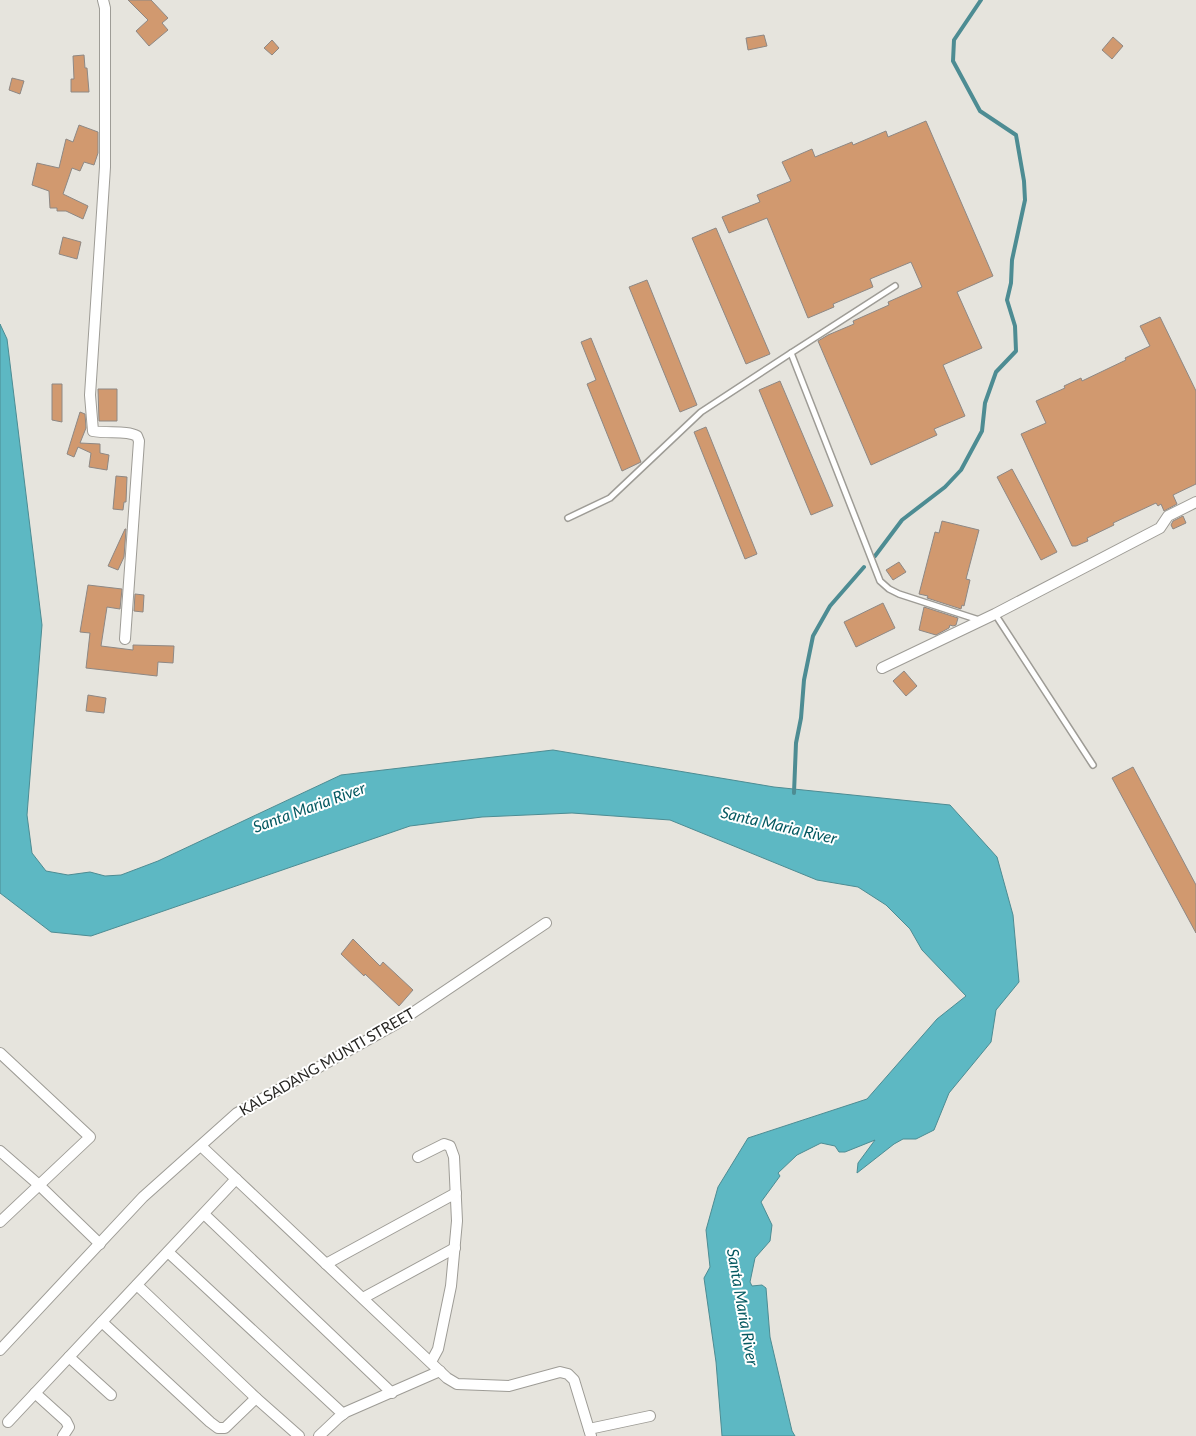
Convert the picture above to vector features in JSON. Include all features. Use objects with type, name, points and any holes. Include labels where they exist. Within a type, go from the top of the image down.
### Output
[{"type":"street","points":[[103,0],[105,8],[105,167],[90,395],[93,431],[103,434],[133,434],[137,436],[139,441],[125,639]]},
{"type":"street","points":[[882,668],[982,621],[1160,528],[1168,516],[1196,502]]},
{"type":"street","name":"KALSADANG MUNTI STREET","points":[[0,1350],[143,1197],[237,1113],[396,1024],[546,923]]},
{"type":"street","points":[[0,1053],[90,1138],[0,1222]]},
{"type":"street","points":[[418,1157],[444,1144],[450,1146],[454,1156],[457,1221],[451,1286],[438,1349],[431,1362]]},
{"type":"street","points":[[201,1146],[440,1371],[457,1384],[509,1386],[560,1372],[568,1374],[574,1380],[590,1433],[650,1416]]},
{"type":"street","points":[[0,1151],[100,1244]]},
{"type":"street","points":[[8,1422],[236,1179]]},
{"type":"street","points":[[326,1264],[456,1193]]},
{"type":"street","points":[[204,1214],[392,1393]]},
{"type":"street","points":[[363,1298],[455,1248]]},
{"type":"street","points":[[168,1252],[343,1414]]},
{"type":"street","points":[[136,1285],[299,1436]]},
{"type":"street","points":[[102,1322],[218,1428],[225,1428],[256,1398]]},
{"type":"street","points":[[69,1357],[111,1395]]},
{"type":"street","points":[[319,1436],[343,1414],[440,1371]]},
{"type":"street","points":[[36,1393],[66,1421],[68,1427],[64,1436]]},
{"type":"lane","points":[[568,518],[610,498],[701,412],[895,286]]},
{"type":"lane","points":[[792,353],[880,581],[888,589],[899,594],[982,621]]},
{"type":"lane","points":[[995,614],[1093,765]]},
{"type":"water","name":"Santa Maria River","points":[[0,324],[7,339],[42,625],[27,815],[32,853],[46,871],[68,875],[90,872],[105,876],[121,875],[158,861],[341,775],[553,750],[774,787],[950,805],[997,857],[1013,915],[1019,982],[996,1010],[991,1042],[949,1093],[934,1130],[916,1139],[903,1139],[894,1144],[857,1173],[858,1163],[875,1140],[845,1152],[839,1152],[835,1146],[821,1143],[797,1155],[778,1173],[780,1176],[761,1202],[772,1225],[770,1241],[755,1258],[750,1282],[752,1286],[762,1285],[766,1288],[770,1337],[792,1431],[795,1436],[722,1436],[716,1362],[704,1278],[710,1267],[706,1230],[718,1187],[748,1138],[867,1099],[937,1019],[966,996],[922,950],[910,929],[886,905],[858,887],[817,880],[670,820],[572,813],[482,817],[410,826],[91,936],[51,932],[0,893]]},
{"type":"building","points":[[128,0],[151,0],[168,18],[162,23],[168,30],[149,46],[136,31],[148,20]]},
{"type":"building","points":[[764,35],[767,46],[748,50],[746,38]]},
{"type":"building","points":[[1113,37],[1123,46],[1112,59],[1102,50]]},
{"type":"building","points":[[272,40],[279,48],[272,55],[264,48]]},
{"type":"building","points":[[84,55],[89,92],[71,92],[71,79],[74,79],[73,56]]},
{"type":"building","points":[[12,78],[24,81],[20,94],[9,90]]},
{"type":"building","points":[[926,121],[993,276],[957,292],[982,348],[943,365],[965,416],[934,429],[937,435],[871,465],[818,341],[854,324],[853,321],[889,305],[888,302],[922,287],[911,262],[870,279],[873,287],[833,304],[834,307],[808,318],[767,218],[729,233],[722,217],[760,202],[757,195],[791,181],[782,162],[812,149],[815,157],[852,142],[853,145],[886,131],[888,137]]},
{"type":"building","points":[[79,125],[98,132],[98,153],[94,165],[84,162],[80,171],[72,168],[63,194],[88,206],[83,219],[66,211],[57,211],[57,208],[50,208],[49,191],[32,185],[37,163],[59,168],[66,139],[73,142]]},
{"type":"building","points":[[716,228],[770,354],[746,364],[692,238]]},
{"type":"building","points":[[63,237],[81,242],[77,259],[59,254]]},
{"type":"building","points":[[647,280],[697,405],[680,412],[629,287]]},
{"type":"building","points":[[1160,317],[1196,391],[1196,484],[1173,495],[1177,504],[1164,511],[1161,504],[1158,506],[1156,503],[1113,523],[1114,525],[1087,538],[1088,541],[1072,546],[1021,434],[1046,423],[1036,401],[1065,388],[1064,386],[1081,378],[1082,381],[1126,360],[1125,358],[1150,346],[1140,326]]},
{"type":"building","points":[[591,338],[641,462],[622,471],[587,384],[596,380],[581,342]]},
{"type":"building","points":[[780,381],[833,506],[811,515],[759,390]]},
{"type":"building","points":[[52,384],[62,384],[62,422],[52,420]]},
{"type":"building","points":[[98,389],[117,389],[117,421],[99,421]]},
{"type":"building","points":[[80,412],[85,414],[86,428],[80,443],[100,444],[100,453],[109,455],[107,470],[89,467],[91,453],[78,447],[74,457],[67,454]]},
{"type":"building","points":[[706,427],[757,554],[745,559],[694,432]]},
{"type":"building","points":[[1012,469],[1057,552],[1041,560],[997,477]]},
{"type":"building","points":[[116,476],[127,477],[126,502],[124,502],[123,510],[113,509]]},
{"type":"building","points":[[1183,516],[1186,523],[1173,529],[1171,525],[1173,521]]},
{"type":"building","points":[[942,521],[979,530],[966,579],[970,580],[964,606],[962,605],[961,609],[919,594],[935,532],[939,533]]},
{"type":"building","points":[[125,529],[124,557],[118,570],[108,566]]},
{"type":"building","points":[[899,562],[906,572],[893,580],[886,570]]},
{"type":"building","points":[[88,585],[122,589],[120,609],[107,607],[101,646],[133,650],[133,645],[174,646],[173,663],[158,662],[157,676],[86,668],[90,633],[80,632]]},
{"type":"building","points":[[135,594],[144,595],[143,612],[134,611]]},
{"type":"building","points":[[883,603],[895,628],[856,647],[844,622]]},
{"type":"building","points":[[924,607],[958,618],[956,625],[950,625],[949,628],[936,635],[919,630]]},
{"type":"building","points":[[904,671],[917,686],[906,696],[893,681]]},
{"type":"building","points":[[88,695],[106,698],[104,713],[86,711]]},
{"type":"building","points":[[1133,767],[1196,885],[1196,933],[1112,778]]},
{"type":"building","points":[[353,939],[380,966],[383,962],[413,990],[399,1006],[341,954]]},
{"type":"waterway","points":[[875,556],[902,520],[945,487],[961,470],[982,431],[985,403],[996,372],[1016,351],[1015,326],[1007,300],[1011,283],[1012,260],[1025,200],[1024,181],[1016,135],[980,111],[953,61],[954,40],[981,0]]},
{"type":"waterway","points":[[794,793],[796,743],[801,718],[804,680],[813,636],[830,606],[864,567]]}]
